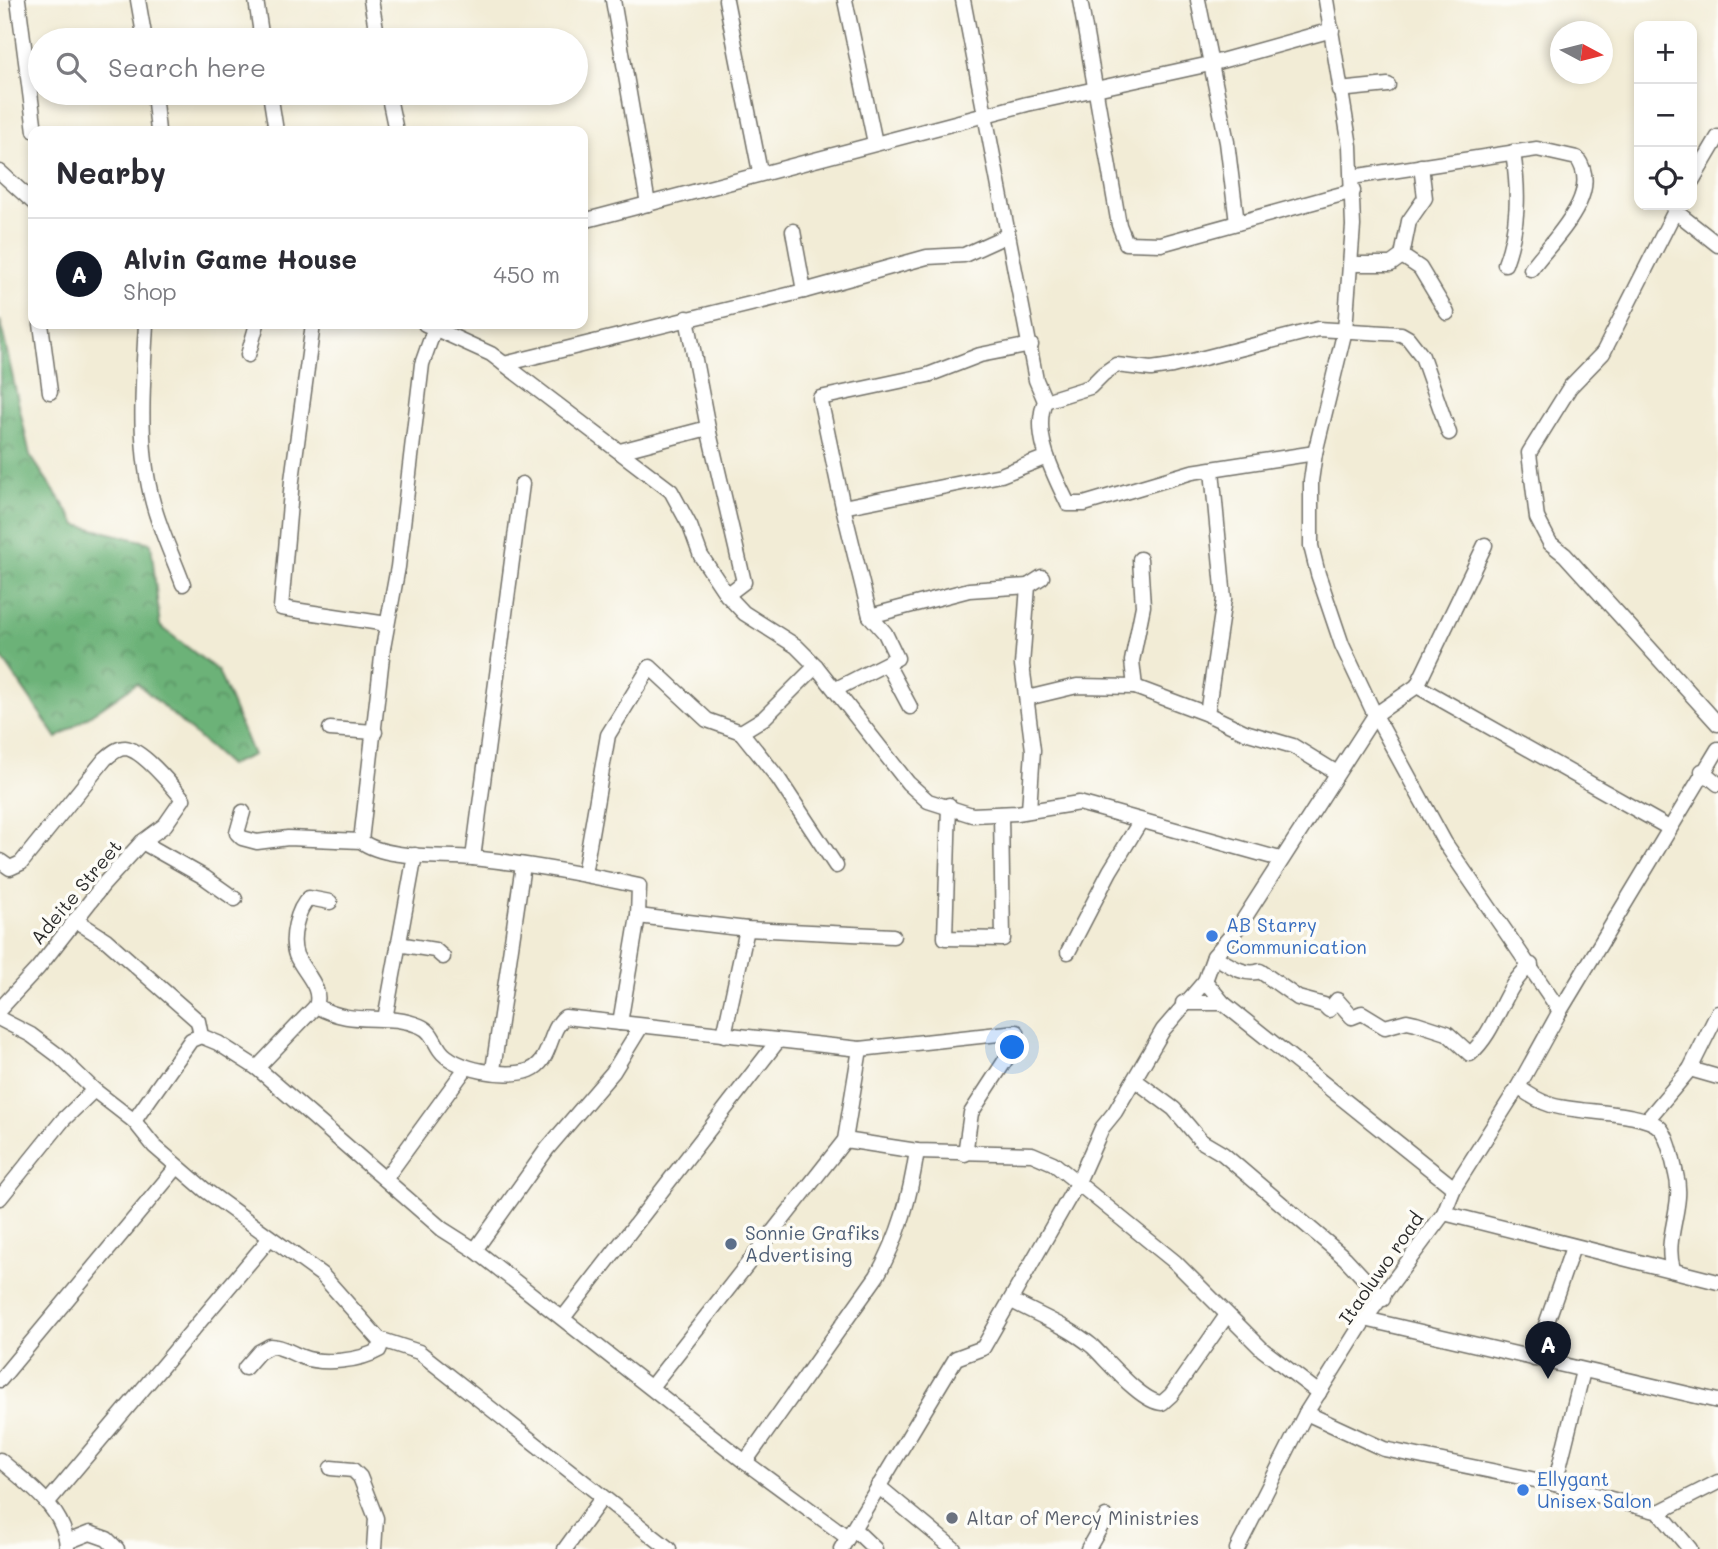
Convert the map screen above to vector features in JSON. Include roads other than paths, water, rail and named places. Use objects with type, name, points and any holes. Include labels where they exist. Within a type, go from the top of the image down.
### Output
[{"type":"street","points":[[18,0],[28,77]]},
{"type":"street","points":[[138,0],[143,28]]},
{"type":"street","points":[[256,0],[260,28]]},
{"type":"street","points":[[371,0],[376,28]]},
{"type":"street","points":[[612,0],[648,204]]},
{"type":"street","points":[[726,0],[760,172]]},
{"type":"street","points":[[845,0],[875,144]]},
{"type":"street","points":[[963,0],[1036,380],[1045,401],[1040,422],[1047,457],[1068,504],[1084,504],[1163,478],[1315,453]]},
{"type":"street","points":[[1080,0],[1119,225],[1126,243],[1161,244],[1237,223],[1353,184],[1421,166],[1537,149],[1567,154],[1577,158],[1582,166],[1584,195],[1577,210],[1531,269]]},
{"type":"street","points":[[1198,0],[1227,142],[1237,223]]},
{"type":"street","points":[[1326,0],[1350,146],[1353,184],[1352,264],[1345,330],[1315,453],[1310,516],[1311,546],[1342,645],[1375,715],[1445,843],[1560,1011]]},
{"type":"street","points":[[588,220],[986,114],[1210,64],[1332,30]]},
{"type":"street","points":[[1339,90],[1388,85]]},
{"type":"street","points":[[32,105],[34,126]]},
{"type":"street","points":[[155,105],[157,126]]},
{"type":"street","points":[[272,105],[275,126]]},
{"type":"street","points":[[391,105],[395,126]]},
{"type":"street","points":[[1697,173],[1718,137]]},
{"type":"street","points":[[1505,264],[1516,225],[1518,177],[1513,152]]},
{"type":"street","points":[[1352,264],[1391,264],[1402,257],[1409,221],[1424,198],[1421,166]]},
{"type":"street","points":[[0,172],[28,197]]},
{"type":"street","points":[[1675,210],[1603,353],[1570,387],[1533,445],[1529,458],[1537,518],[1550,543],[1574,565],[1718,724]]},
{"type":"street","points":[[1678,210],[1718,245]]},
{"type":"street","points":[[793,231],[804,291]]},
{"type":"street","points":[[505,364],[804,291],[927,257],[964,255],[1007,235]]},
{"type":"street","points":[[1402,257],[1420,268],[1447,313]]},
{"type":"street","points":[[687,318],[708,428],[744,582],[727,595]]},
{"type":"street","points":[[42,329],[50,392]]},
{"type":"street","points":[[146,329],[146,459],[153,502],[183,584]]},
{"type":"street","points":[[248,355],[256,329]]},
{"type":"street","points":[[312,329],[292,480],[281,608],[387,624]]},
{"type":"street","points":[[361,841],[387,624],[399,554],[423,355],[429,329]]},
{"type":"street","points":[[437,329],[476,346],[505,364],[671,491],[690,526],[701,556],[727,595],[744,613],[796,646],[816,666],[917,793],[938,806],[949,805],[960,813],[1001,814],[1079,803],[1280,859]]},
{"type":"street","points":[[1045,401],[1090,387],[1116,365],[1151,369],[1172,366],[1318,329],[1345,330],[1358,334],[1401,334],[1408,338],[1428,369],[1449,433]]},
{"type":"street","points":[[836,689],[897,658],[884,633],[870,616],[820,398],[928,375],[980,355],[1031,345]]},
{"type":"street","points":[[620,451],[708,428]]},
{"type":"street","points":[[843,507],[1001,475],[1047,457]]},
{"type":"street","points":[[1207,714],[1224,599],[1212,470]]},
{"type":"street","points":[[473,858],[522,484]]},
{"type":"street","points":[[847,1539],[956,1358],[984,1348],[1078,1182],[1102,1128],[1135,1080],[1163,1030],[1183,1003],[1205,981],[1214,957],[1240,925],[1375,715],[1417,686],[1485,545]]},
{"type":"street","points":[[1135,687],[1132,661],[1143,606],[1140,559]]},
{"type":"street","points":[[870,616],[969,590],[1028,586],[1042,577]]},
{"type":"street","points":[[1028,586],[1022,665],[1033,750],[1029,810]]},
{"type":"street","points":[[887,664],[910,707]]},
{"type":"street","points":[[741,732],[764,718],[816,666]]},
{"type":"street","points":[[584,874],[608,735],[650,667],[707,720],[741,732],[778,778],[836,866]]},
{"type":"street","points":[[1027,698],[1077,686],[1135,687],[1207,714],[1245,732],[1293,746],[1337,773]]},
{"type":"street","points":[[1417,686],[1669,828]]},
{"type":"street","points":[[330,729],[375,732]]},
{"type":"street","name":"Adeite Street","points":[[0,861],[9,868],[21,863],[105,759],[116,750],[125,748],[137,752],[184,802],[165,825],[142,842],[38,968],[0,1009]]},
{"type":"street","name":"Itaoluwo road","points":[[1237,1549],[1318,1392],[1365,1319],[1444,1213],[1454,1188],[1518,1087],[1702,771],[1718,749]]},
{"type":"street","points":[[1702,771],[1718,784]]},
{"type":"street","points":[[949,805],[945,938],[1003,939],[1001,814]]},
{"type":"street","points":[[243,811],[237,833],[246,839],[361,841],[375,848],[415,855],[473,858],[584,874],[639,886],[638,916],[620,1023]]},
{"type":"street","points":[[1068,952],[1110,871],[1140,822]]},
{"type":"street","points":[[142,842],[204,877],[235,899]]},
{"type":"street","points":[[385,1019],[415,855]]},
{"type":"street","points":[[493,1070],[523,865]]},
{"type":"street","points":[[257,1068],[316,1006],[317,991],[296,954],[297,926],[301,905],[309,898],[330,902]]},
{"type":"street","points":[[638,916],[747,929],[893,936]]},
{"type":"street","points":[[75,920],[106,940],[198,1021],[201,1036]]},
{"type":"street","points":[[724,1035],[747,929]]},
{"type":"street","points":[[398,944],[435,950],[443,957]]},
{"type":"street","points":[[1214,957],[1247,972],[1260,971],[1298,998],[1329,1010],[1337,1000],[1352,1017],[1362,1013],[1385,1027],[1410,1021],[1447,1033],[1470,1054],[1499,1016],[1514,982],[1531,965]]},
{"type":"street","points":[[1205,981],[1223,1003],[1454,1188]]},
{"type":"street","points":[[1183,1003],[1223,1003]]},
{"type":"street","points":[[316,1006],[349,1019],[385,1019],[424,1027],[440,1050],[466,1068],[510,1073],[536,1065],[565,1017],[640,1028],[860,1049],[877,1045],[923,1044],[1017,1032],[1012,1050],[971,1113],[965,1154]]},
{"type":"street","points":[[1647,1120],[1690,1069],[1718,1013]]},
{"type":"street","points":[[0,1019],[38,1040],[94,1090],[134,1121],[138,1130],[177,1167],[322,1275],[382,1342],[401,1344],[419,1352],[669,1549]]},
{"type":"street","points":[[475,1250],[547,1149],[613,1072],[640,1028]]},
{"type":"street","points":[[201,1036],[218,1042],[257,1068],[442,1229],[475,1250],[745,1462],[847,1539],[875,1549]]},
{"type":"street","points":[[134,1121],[187,1045],[201,1036]]},
{"type":"street","points":[[563,1318],[777,1042]]},
{"type":"street","points":[[651,1387],[845,1140],[860,1049]]},
{"type":"street","points":[[385,1179],[466,1068]]},
{"type":"street","points":[[1690,1069],[1718,1077]]},
{"type":"street","points":[[1135,1080],[1174,1109],[1201,1141],[1223,1154],[1345,1258],[1382,1299]]},
{"type":"street","points":[[1518,1087],[1537,1100],[1553,1106],[1647,1120],[1661,1129],[1677,1177],[1679,1198],[1668,1255],[1673,1269]]},
{"type":"street","points":[[0,1198],[64,1120],[94,1090]]},
{"type":"street","points":[[845,1140],[917,1151],[1032,1154],[1053,1163],[1175,1262],[1270,1356],[1318,1392]]},
{"type":"street","points":[[745,1462],[877,1276],[894,1247],[910,1195],[917,1151]]},
{"type":"street","points":[[0,1380],[177,1167]]},
{"type":"street","points":[[1444,1213],[1718,1282]]},
{"type":"street","points":[[47,1503],[270,1238]]},
{"type":"street","points":[[1534,1359],[1573,1247]]},
{"type":"street","points":[[1012,1301],[1081,1338],[1156,1402],[1163,1403],[1227,1315]]},
{"type":"street","points":[[1365,1319],[1718,1401]]},
{"type":"street","points":[[245,1368],[259,1352],[270,1346],[309,1359],[343,1359],[372,1354],[379,1350],[382,1342]]},
{"type":"street","points":[[1555,1484],[1583,1371]]},
{"type":"street","points":[[1306,1413],[1398,1452],[1555,1484],[1659,1512],[1690,1549]]},
{"type":"street","points":[[0,1461],[47,1503],[67,1546],[83,1534],[95,1533],[117,1549]]},
{"type":"street","points":[[331,1468],[353,1470],[360,1477],[376,1518],[374,1549]]},
{"type":"street","points":[[1659,1512],[1718,1482]]},
{"type":"street","points":[[878,1486],[954,1549]]},
{"type":"street","points":[[565,1549],[602,1497]]},
{"type":"street","points":[[1088,1549],[1106,1517]]},
{"type":"place","name":"AB Starry Communication","points":[[1212,936]]},
{"type":"place","name":"Sonnie Grafiks Advertising","points":[[731,1244]]},
{"type":"place","name":"Alvin Game House","points":[[1548,1379]]},
{"type":"place","name":"Ellygant Unisex Salon","points":[[1523,1490]]},
{"type":"place","name":"Altar of Mercy Ministries","points":[[952,1518]]}]
